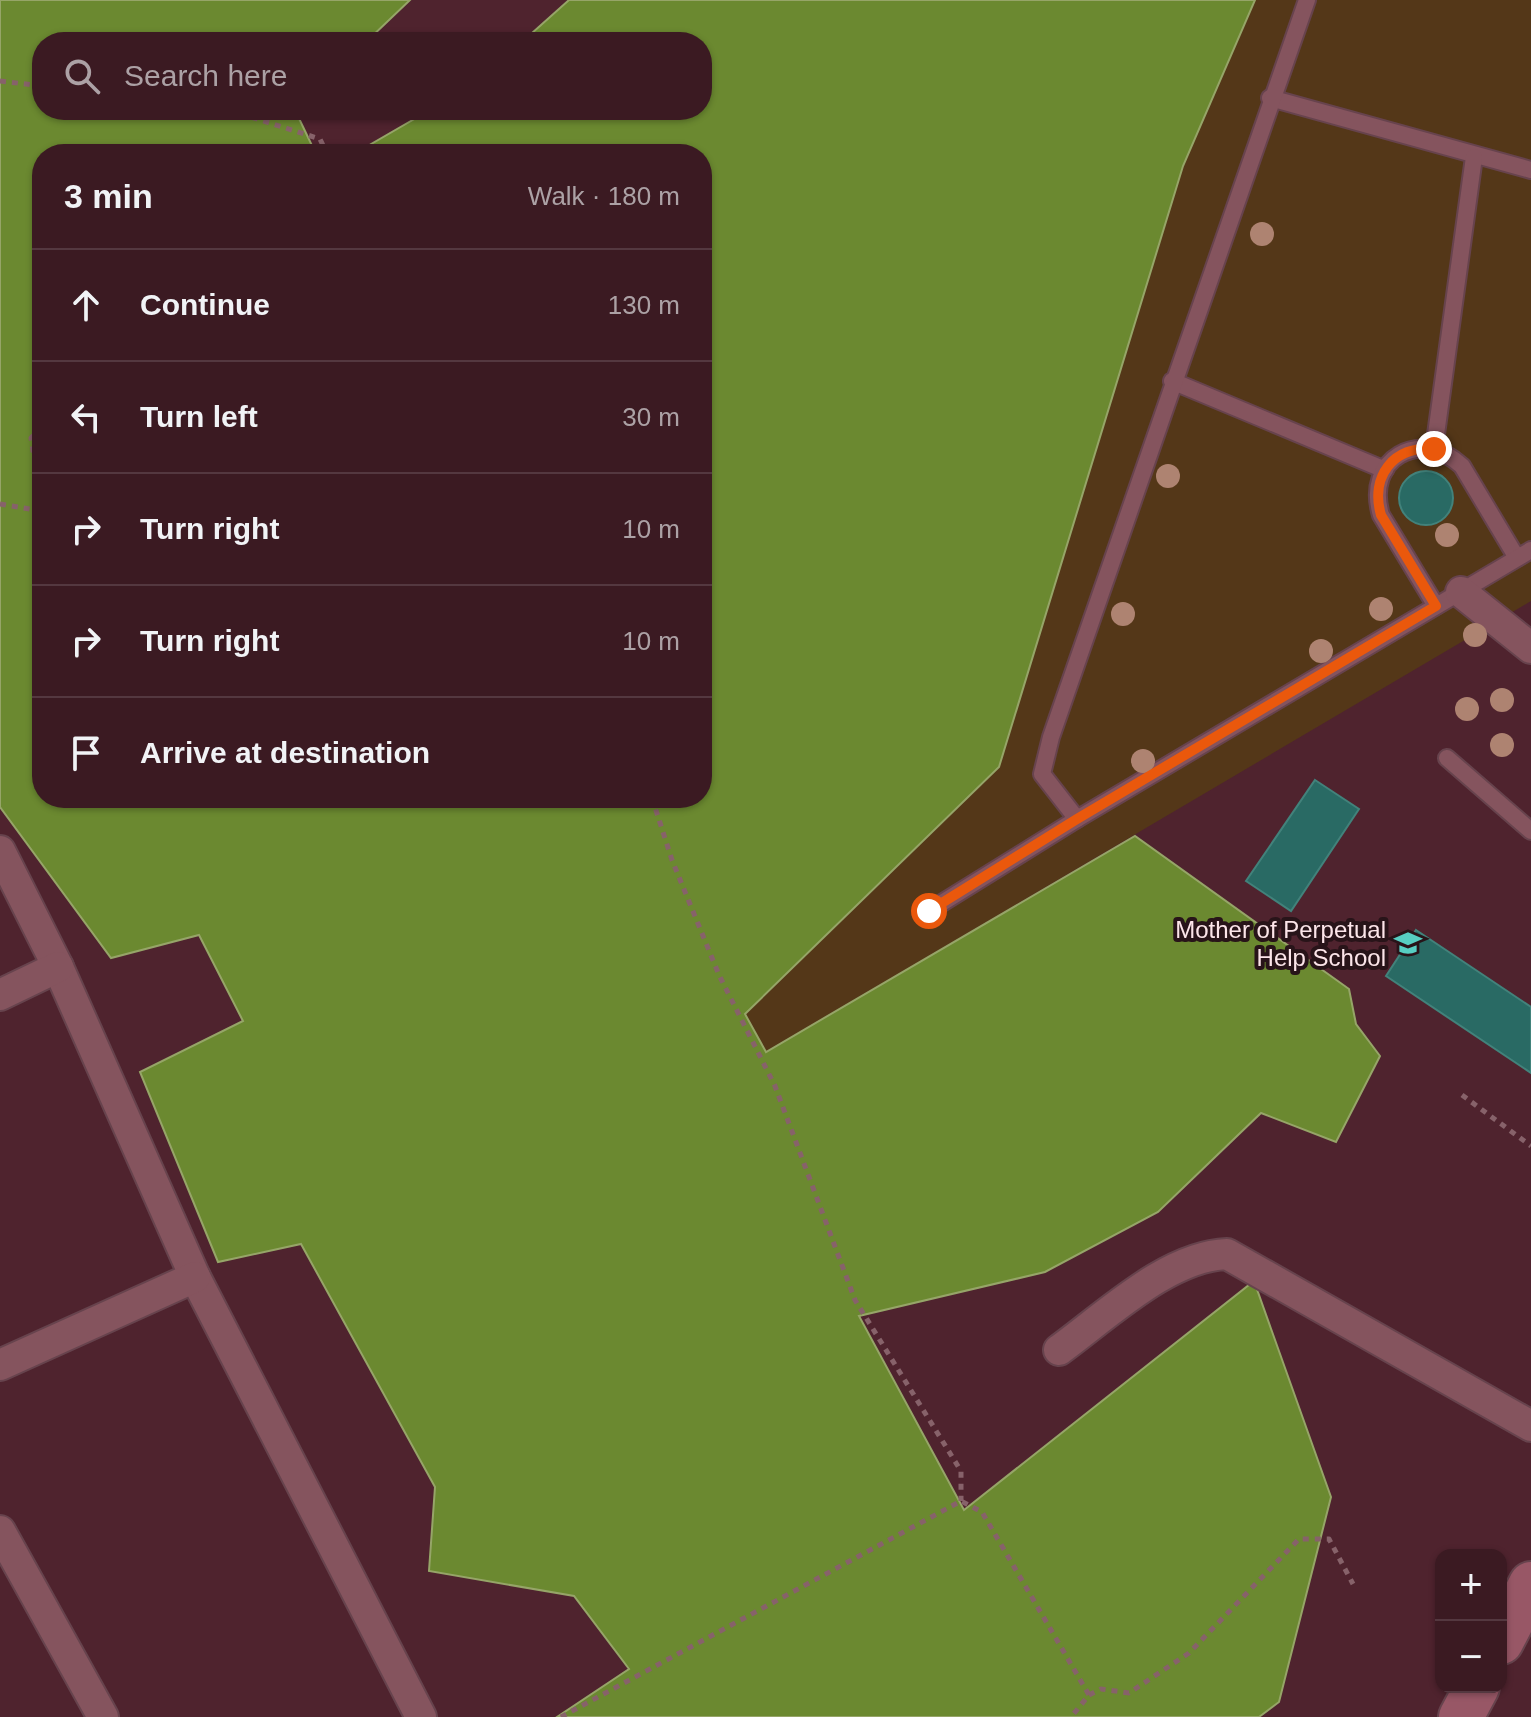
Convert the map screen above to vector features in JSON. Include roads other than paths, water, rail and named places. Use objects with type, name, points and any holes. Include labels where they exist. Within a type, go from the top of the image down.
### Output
[{"type":"main road","points":[[1507,1630],[1531,1584]]},
{"type":"main road","points":[[1461,1717],[1474,1693]]},
{"type":"street","points":[[1448,599],[1531,648]]},
{"type":"street","points":[[0,851],[58,967],[195,1277],[421,1717]]},
{"type":"street","points":[[0,995],[58,967]]},
{"type":"street","points":[[1059,1350],[1170,1270],[1206,1255],[1227,1254],[1531,1426]]},
{"type":"street","points":[[0,1365],[195,1277]]},
{"type":"street","points":[[0,1531],[103,1717]]},
{"type":"lane","points":[[1077,819],[1042,774],[1086,631],[1270,98],[1307,0]]},
{"type":"lane","points":[[1270,98],[1474,157],[1531,170]]},
{"type":"lane","points":[[1434,449],[1474,157]]},
{"type":"lane","points":[[1172,381],[1385,470]]},
{"type":"lane","points":[[929,911],[1077,819],[1524,554],[1462,466],[1451,456],[1434,449],[1404,452],[1385,470],[1377,487],[1381,515],[1448,599]]},
{"type":"lane","points":[[1447,758],[1531,831]]},
{"type":"place","name":"Mother of Perpetual Help School","points":[[1408,943]]}]
